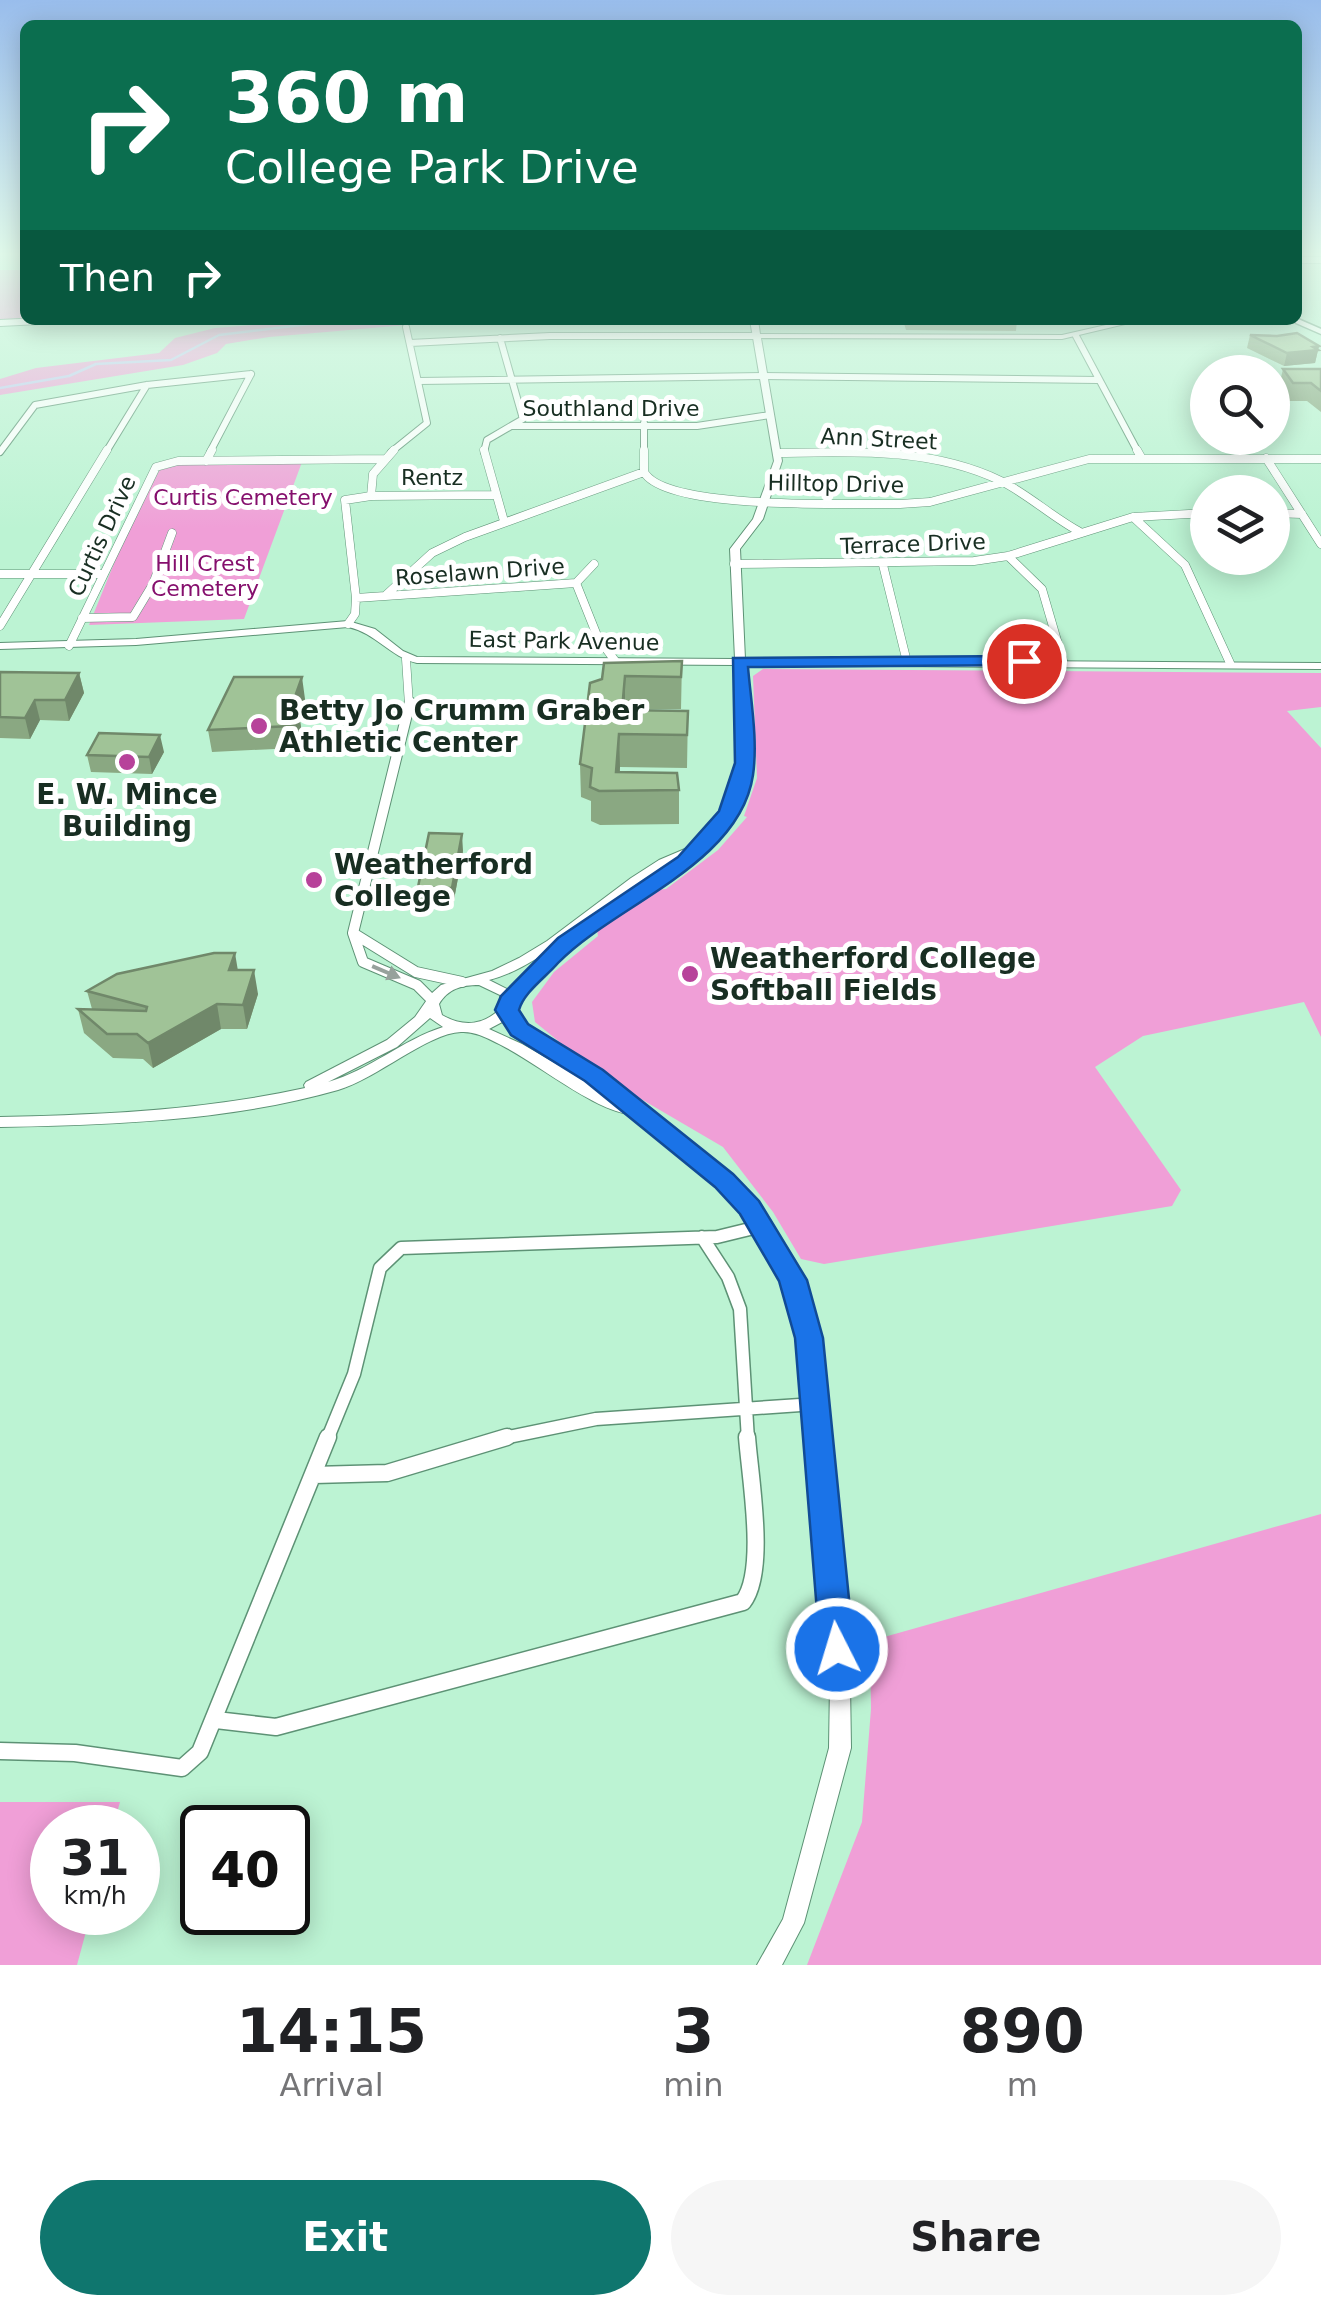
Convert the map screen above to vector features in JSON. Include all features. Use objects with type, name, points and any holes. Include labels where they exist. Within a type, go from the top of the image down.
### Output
[{"type":"street","points":[[348,624],[355,614],[356,598],[345,500],[371,496],[368,484],[385,459],[427,423],[410,345]]},
{"type":"street","points":[[502,345],[523,410],[523,419],[487,440],[484,451],[493,495],[504,522]]},
{"type":"street","points":[[0,1122],[183,1115],[338,1085],[427,1035],[497,1020],[566,942],[686,862],[692,850],[728,813],[743,780],[734,549],[758,519],[761,500],[776,469],[777,453],[758,345]]},
{"type":"street","points":[[1080,345],[1141,457]]},
{"type":"street","points":[[0,452],[34,405],[146,384],[251,374],[206,460],[385,459]]},
{"type":"street","points":[[419,382],[763,376],[1098,380]]},
{"type":"street","points":[[0,626],[146,384]]},
{"type":"street","name":"Southland Drive","points":[[512,426],[707,426],[770,416]]},
{"type":"street","points":[[386,595],[432,553],[504,522],[644,472],[644,423]]},
{"type":"street","name":"Ann Street","points":[[777,453],[917,455],[999,480],[1080,532]]},
{"type":"street","points":[[1266,458],[1321,544]]},
{"type":"street","name":"Hilltop Drive","points":[[644,472],[649,481],[678,496],[930,502],[999,480],[1089,459],[1321,459]]},
{"type":"street","name":"Curtis Drive","points":[[69,646],[152,471],[166,464],[206,460]]},
{"type":"street","name":"Rentz","points":[[371,496],[493,495]]},
{"type":"street","name":"Terrace Drive","points":[[734,564],[883,565],[1008,556],[1133,517],[1190,514]]},
{"type":"street","points":[[1290,514],[1302,514]]},
{"type":"street","points":[[1133,517],[1185,564],[1230,663]]},
{"type":"street","points":[[82,618],[133,618],[154,584],[172,533]]},
{"type":"street","points":[[1008,556],[1042,589],[1063,661]]},
{"type":"street","points":[[576,582],[594,564]]},
{"type":"street","points":[[883,565],[907,662]]},
{"type":"street","points":[[0,574],[104,574]]},
{"type":"street","name":"Roselawn Drive","points":[[356,598],[576,582],[598,638],[616,662]]},
{"type":"street","points":[[0,646],[69,646],[348,624],[378,631],[406,659],[410,702],[354,933],[364,962],[417,985],[433,1004],[436,1017],[508,1040],[610,1103],[644,1114]]},
{"type":"street","name":"East Park Avenue","points":[[406,659],[1063,661],[1321,666]]},
{"type":"street","points":[[292,1094],[389,1048],[418,1024],[440,992],[466,981],[500,976],[522,965],[578,919],[674,857],[692,850]]},
{"type":"street","points":[[354,933],[416,972],[500,987],[520,1030],[559,1050],[724,1180],[762,1226],[799,1299],[809,1338],[840,1684],[840,1748],[793,1923],[769,1965]]},
{"type":"street","points":[[0,1751],[40,1749],[124,1759],[152,1768],[182,1768],[200,1752],[354,1374],[380,1268],[401,1248],[702,1237],[762,1226]]},
{"type":"street","points":[[216,1720],[276,1727],[743,1602],[754,1588],[755,1566],[740,1308],[728,1277],[702,1237]]},
{"type":"street","points":[[314,1475],[387,1473],[492,1440],[596,1419],[815,1404]]},
{"type":"green space","points":[[168,345],[225,345],[217,353],[183,365],[0,395],[0,379],[36,368],[159,353]]},
{"type":"green space","points":[[302,462],[244,619],[89,625],[126,534],[160,469],[172,465]]},
{"type":"green space","points":[[763,669],[1321,673],[1321,707],[1287,711],[1321,748],[1321,1037],[1304,1002],[1143,1036],[1095,1067],[1181,1190],[1172,1206],[824,1264],[801,1259],[773,1212],[723,1147],[600,1075],[535,1022],[532,1002],[554,972],[598,936],[597,930],[656,890],[666,889],[718,850],[747,817],[744,816],[757,778],[753,676]]},
{"type":"green space","points":[[1321,1514],[1321,1965],[807,1965],[862,1822],[871,1709],[870,1641]]},
{"type":"green space","points":[[0,1802],[120,1802],[30,1805],[30,1935],[85,1935],[77,1965],[0,1965]]},
{"type":"building","points":[[1270,345],[1319,346],[1313,347],[1318,350],[1287,353]]},
{"type":"building","points":[[1290,369],[1321,369],[1321,391],[1311,383],[1293,383]]},
{"type":"building","points":[[682,661],[681,677],[625,676],[622,710],[688,711],[687,735],[619,734],[616,772],[677,773],[679,790],[599,791],[590,787],[592,768],[580,764],[590,683],[602,679],[604,663]]},
{"type":"building","points":[[0,672],[79,673],[65,700],[35,700],[25,718],[0,717]]},
{"type":"building","points":[[234,677],[302,677],[292,705],[298,705],[291,726],[208,730]]},
{"type":"building","points":[[99,733],[160,735],[149,757],[87,755]]},
{"type":"building","points":[[429,833],[462,834],[452,888],[418,887]]},
{"type":"building","points":[[214,953],[235,953],[229,970],[254,970],[243,1005],[217,1004],[148,1043],[137,1034],[107,1034],[78,1009],[146,1011],[147,1007],[87,991],[117,974]]},
{"type":"waterway","points":[[0,388],[69,376],[96,364],[171,360],[200,345]]},
{"type":"place","name":"Betty Jo Crumm Graber Athletic Center","points":[[259,726]]},
{"type":"place","name":"E. W. Mince Building","points":[[127,762]]},
{"type":"place","name":"Weatherford College","points":[[314,880]]},
{"type":"place","name":"Weatherford College Softball Fields","points":[[690,974]]},
{"type":"route","points":[[837,1649],[809,1338],[793,1280],[772,1240],[724,1180],[559,1050],[520,1030],[507,1010],[509,1001],[566,942],[686,862],[692,850],[728,813],[743,780],[745,763],[739,662],[1024,661]]},
{"type":"park label","name":"Curtis Cemetery","points":[[243,497]]},
{"type":"park label","name":"Hill Crest Cemetery","points":[[205,576]]}]
